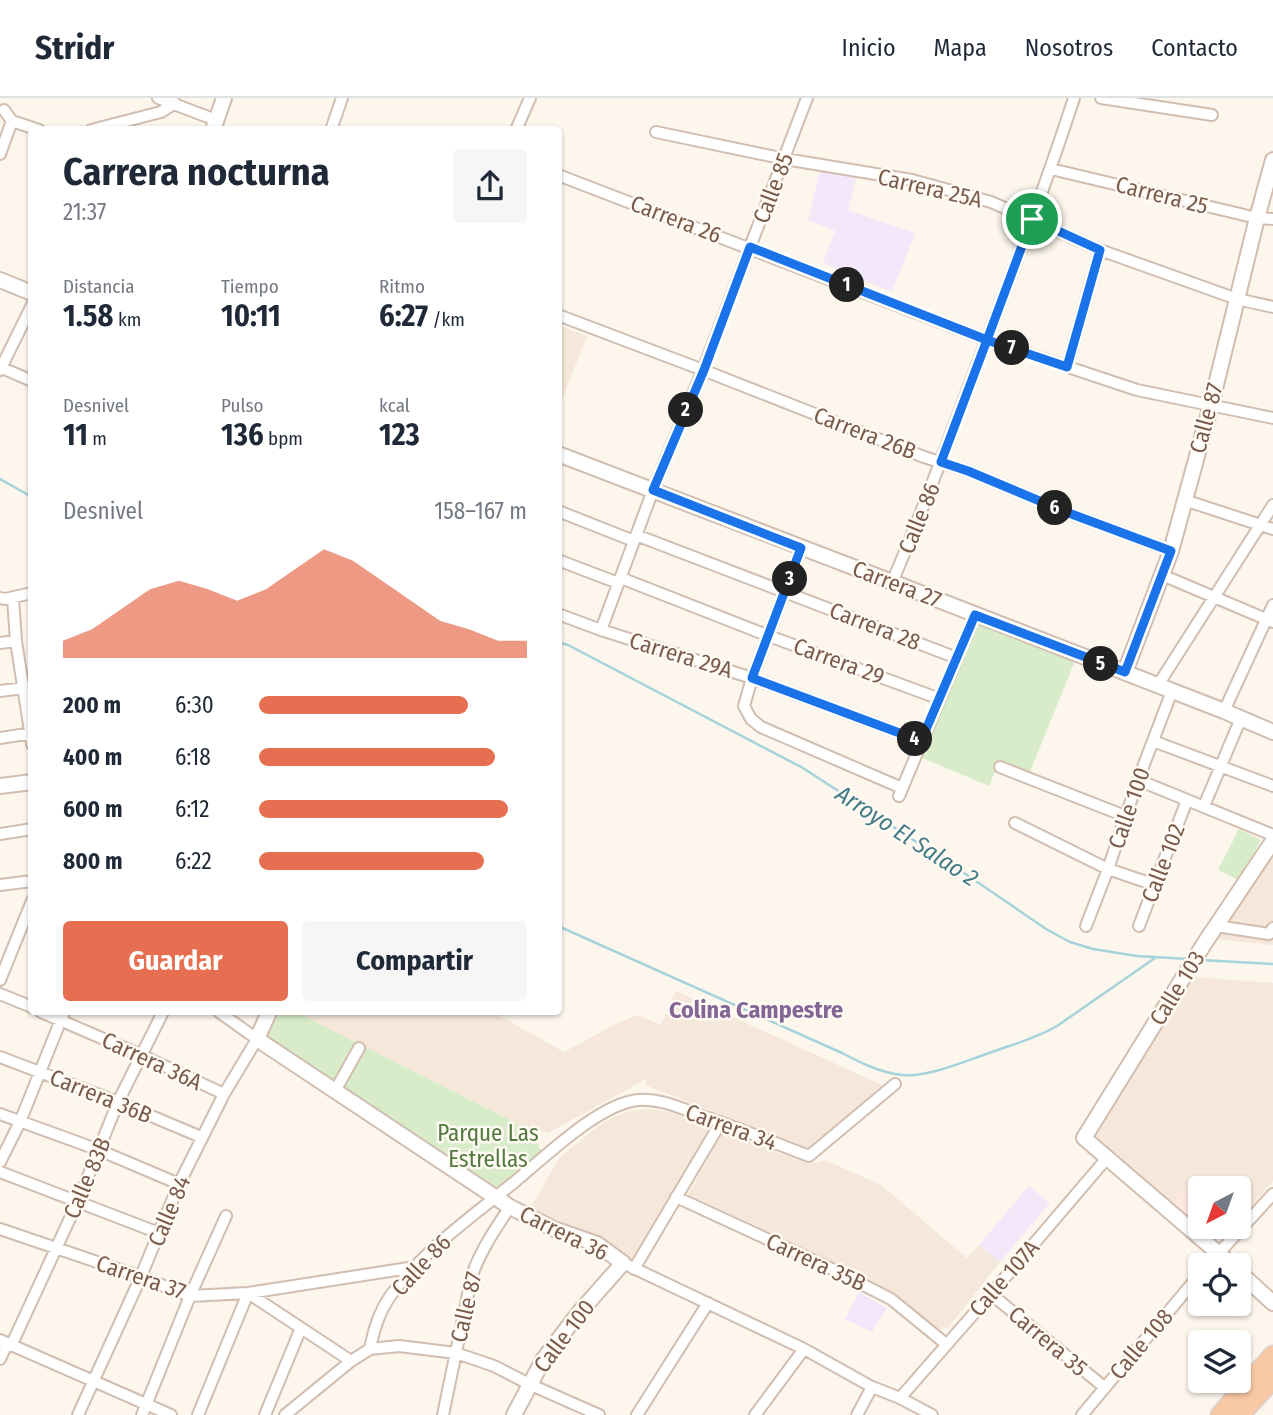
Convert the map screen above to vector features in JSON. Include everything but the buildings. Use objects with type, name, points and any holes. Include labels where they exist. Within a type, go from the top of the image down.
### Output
[{"type":"highway","points":[[1220,1415],[1273,1355]]},
{"type":"highway","points":[[1240,1415],[1273,1379]]},
{"type":"street","points":[[7,98],[2,109],[12,121],[28,126]]},
{"type":"street","points":[[158,98],[175,103],[214,125],[224,98]]},
{"type":"street","points":[[332,126],[342,98]]},
{"type":"street","points":[[518,126],[530,98]]},
{"type":"street","name":"Calle 85","points":[[601,630],[653,490],[704,370],[807,98]]},
{"type":"street","name":"Calle 86","points":[[892,582],[987,340],[1051,169],[1074,98]]},
{"type":"street","points":[[1101,98],[1212,115]]},
{"type":"street","points":[[107,126],[161,112],[175,103]]},
{"type":"street","points":[[0,154],[12,121]]},
{"type":"street","name":"Carrera 25A","points":[[656,132],[785,159],[912,180],[991,202],[1100,250],[1237,299],[1273,307]]},
{"type":"street","name":"Calle 87","points":[[1125,672],[1171,551],[1273,160]]},
{"type":"street","name":"Carrera 25","points":[[1051,169],[1256,218],[1273,219]]},
{"type":"street","name":"Carrera 26","points":[[562,176],[987,340],[1137,390],[1273,418]]},
{"type":"street","points":[[1067,367],[1100,250]]},
{"type":"street","points":[[0,280],[28,291]]},
{"type":"street","points":[[28,313],[0,368],[28,379]]},
{"type":"street","name":"Carrera 26B","points":[[562,317],[1171,551]]},
{"type":"street","name":"Carrera 27","points":[[562,456],[1125,672],[1273,732]]},
{"type":"street","points":[[1184,500],[1273,529]]},
{"type":"street","points":[[1158,685],[1273,505]]},
{"type":"street","name":"Carrera 28","points":[[562,512],[786,592],[957,658]]},
{"type":"street","points":[[801,548],[744,706],[751,719],[761,727],[900,792],[975,615]]},
{"type":"street","name":"Carrera 29","points":[[562,561],[940,699]]},
{"type":"street","points":[[1162,575],[1270,621]]},
{"type":"street","points":[[0,598],[28,594]]},
{"type":"street","points":[[0,691],[27,687],[16,641],[13,598]]},
{"type":"street","points":[[1224,711],[1270,621],[1273,605]]},
{"type":"street","name":"Carrera 29A","points":[[562,615],[752,678],[921,741]]},
{"type":"street","points":[[0,643],[16,641]]},
{"type":"street","name":"Calle 100","points":[[1086,926],[1172,691]]},
{"type":"street","points":[[1204,806],[1241,718]]},
{"type":"street","points":[[0,738],[28,737]]},
{"type":"street","points":[[1153,741],[1273,786]]},
{"type":"street","points":[[1000,766],[1125,816]]},
{"type":"street","points":[[1138,779],[1273,835]]},
{"type":"street","points":[[0,786],[28,782]]},
{"type":"street","name":"Calle 102","points":[[1139,926],[1187,800]]},
{"type":"street","points":[[1015,823],[1108,869],[1155,885]]},
{"type":"street","points":[[0,834],[28,830]]},
{"type":"street","name":"Calle 103","points":[[1107,1158],[1084,1138],[1204,944],[1273,841]]},
{"type":"street","points":[[0,885],[28,882]]},
{"type":"street","points":[[0,980],[28,911]]},
{"type":"street","points":[[1216,926],[1271,931]]},
{"type":"street","points":[[0,994],[28,1005]]},
{"type":"street","name":"Calle 83B","points":[[0,1359],[57,1248],[118,1102],[161,1015]]},
{"type":"street","name":"Carrera 36","points":[[223,1015],[510,1207],[554,1229],[597,1244],[628,1266],[804,1349],[872,1387],[932,1415]]},
{"type":"street","name":"Calle 84","points":[[78,1415],[141,1277],[178,1184],[268,1015]]},
{"type":"street","points":[[0,1162],[20,1122],[62,1016]]},
{"type":"street","name":"Carrera 36A","points":[[62,1016],[224,1094]]},
{"type":"street","points":[[335,1091],[359,1048]]},
{"type":"street","name":"Carrera 36B","points":[[0,1057],[201,1137]]},
{"type":"street","name":"Carrera 34","points":[[495,1198],[591,1121],[631,1101],[663,1102],[809,1156],[895,1084]]},
{"type":"street","points":[[0,1114],[99,1150],[178,1184]]},
{"type":"street","name":"Calle 100","points":[[514,1415],[543,1360],[578,1314],[628,1266],[676,1197],[721,1122]]},
{"type":"street","points":[[1107,1158],[1218,1253],[1273,1195]]},
{"type":"street","name":"Calle 107A","points":[[900,1398],[1107,1158]]},
{"type":"street","points":[[0,1172],[159,1233]]},
{"type":"street","name":"Carrera 35B","points":[[676,1197],[891,1299],[946,1344]]},
{"type":"street","name":"Calle 86","points":[[370,1349],[379,1314],[391,1294],[430,1251],[495,1198]]},
{"type":"street","name":"Calle 87","points":[[443,1415],[472,1275],[488,1241],[510,1207]]},
{"type":"street","points":[[144,1410],[226,1216]]},
{"type":"street","name":"Carrera 37","points":[[1,1231],[191,1296],[248,1293],[415,1267]]},
{"type":"street","points":[[1251,1283],[1273,1303]]},
{"type":"street","name":"Calle 108","points":[[1082,1415],[1188,1288]]},
{"type":"street","points":[[198,1415],[248,1293],[351,1361]]},
{"type":"street","name":"Carrera 35","points":[[991,1294],[1104,1387]]},
{"type":"street","points":[[637,1415],[708,1303]]},
{"type":"street","points":[[265,1415],[301,1328]]},
{"type":"street","points":[[6,1343],[93,1382],[144,1410],[171,1415]]},
{"type":"street","points":[[285,1415],[351,1361],[370,1349],[400,1346],[456,1353],[494,1366],[599,1415]]},
{"type":"street","points":[[755,1415],[804,1349]]},
{"type":"street","points":[[858,1415],[872,1387]]},
{"type":"street","points":[[300,1415],[304,1400]]},
{"type":"shaded area","points":[[821,167],[857,175],[848,210],[915,233],[892,292],[823,263],[835,231],[808,220]]},
{"type":"shaded area","points":[[562,327],[587,336],[562,400]]},
{"type":"shaded area","points":[[1273,852],[1273,945],[1215,939]]},
{"type":"shaded area","points":[[1195,977],[1273,983],[1273,1181],[1251,1206],[1251,1176],[1199,1174],[1188,1176],[1188,1186],[1171,1204],[1094,1140],[1093,1132]]},
{"type":"shaded area","points":[[676,991],[882,1085],[810,1149],[645,1085],[648,1078],[548,1133],[520,1125],[302,1015],[498,1015],[564,1052],[637,1015],[661,1025]]},
{"type":"shaded area","points":[[650,1109],[669,1112],[710,1127],[630,1262],[599,1239],[530,1208],[560,1157],[613,1117]]},
{"type":"shaded area","points":[[723,1132],[810,1164],[825,1160],[881,1185],[967,1258],[979,1245],[1000,1262],[948,1328],[937,1329],[899,1296],[688,1194]]},
{"type":"shaded area","points":[[1029,1186],[1050,1203],[1000,1262],[979,1245]]},
{"type":"shaded area","points":[[1188,1186],[1188,1217],[1171,1204]]},
{"type":"shaded area","points":[[859,1292],[887,1308],[872,1332],[845,1319]]},
{"type":"green space","points":[[977,620],[1075,661],[1029,774],[999,762],[989,786],[920,757]]},
{"type":"green space","points":[[1239,829],[1261,840],[1240,881],[1218,870]]},
{"type":"green space","name":"Parque Las Estrellas","points":[[277,1015],[302,1015],[520,1125],[534,1129],[534,1137],[543,1154],[496,1192],[265,1039]]},
{"type":"waterway","name":"Arroyo El Salao 2","points":[[0,479],[28,495]]},
{"type":"waterway","name":"Arroyo El Salao 2","points":[[562,643],[803,768],[1046,929],[1070,942],[1093,949],[1137,956],[1188,959]]},
{"type":"waterway","points":[[562,928],[864,1064],[903,1075],[924,1074],[948,1068],[1042,1034],[1155,958]]},
{"type":"waterway","name":"Arroyo El Salao 2","points":[[1202,960],[1273,964]]},
{"type":"district","name":"Colina Campestre","points":[[756,1010]]},
{"type":"route","points":[[1032,219],[987,340],[750,247],[704,370],[653,490],[801,548],[752,678],[921,741],[975,615],[1125,672],[1171,551],[941,462],[987,340],[1067,367],[1100,250],[1032,219]]}]
